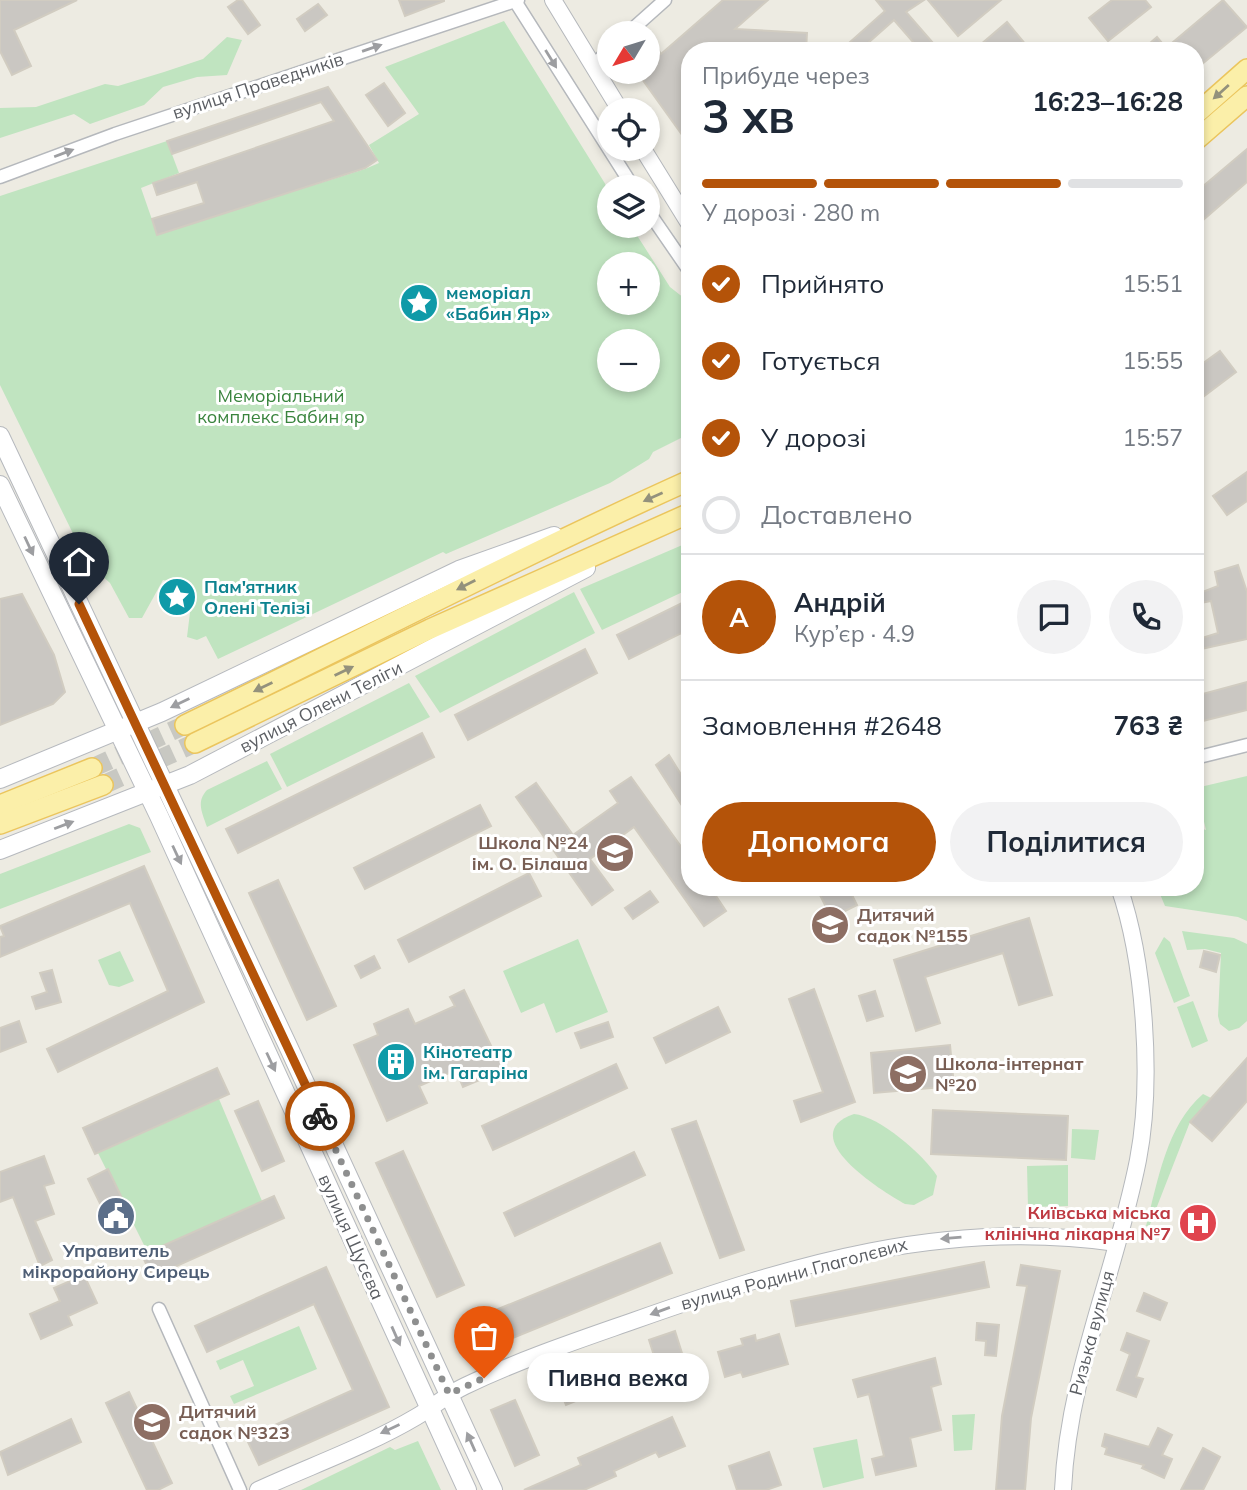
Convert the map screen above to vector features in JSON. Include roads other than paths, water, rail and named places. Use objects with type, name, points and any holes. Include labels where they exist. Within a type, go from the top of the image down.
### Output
[{"type":"main road","points":[[1204,107],[1247,69]]},
{"type":"main road","points":[[1204,133],[1247,96]]},
{"type":"main road","name":"вулиця Щусєва","points":[[0,436],[493,1490]]},
{"type":"main road","points":[[185,725],[616,513],[681,484]]},
{"type":"main road","name":"вулиця Щусєва","points":[[0,485],[147,793],[467,1490]]},
{"type":"main road","points":[[0,779],[117,732],[459,570],[616,513]]},
{"type":"main road","name":"вулиця Олени Теліги","points":[[195,743],[430,629],[681,517]]},
{"type":"main road","name":"вулиця Олени Теліги","points":[[0,850],[165,785],[439,646],[630,542]]},
{"type":"main road","points":[[0,805],[92,768]]},
{"type":"main road","points":[[0,824],[103,785]]},
{"type":"street","points":[[553,0],[613,98]]},
{"type":"street","points":[[641,21],[665,0]]},
{"type":"street","points":[[516,1],[625,175]]},
{"type":"street","name":"вулиця Праведників","points":[[0,177],[115,134],[516,1]]},
{"type":"street","points":[[593,65],[597,62]]},
{"type":"street","points":[[650,161],[681,210]]},
{"type":"street","points":[[660,228],[681,259]]},
{"type":"street","points":[[1204,756],[1247,745]]},
{"type":"street","name":"Ризька вулиця","points":[[1063,1490],[1072,1410],[1138,1158],[1145,1061],[1135,963],[1121,896]]},
{"type":"street","name":"вулиця Родини Глаголєвих","points":[[258,1490],[416,1417],[449,1394],[521,1361],[716,1292],[855,1254],[922,1240],[1000,1234],[1117,1243]]},
{"type":"street","points":[[159,1309],[240,1490]]},
{"type":"tunnel","points":[[92,768],[185,725]]},
{"type":"tunnel","points":[[103,785],[195,743]]},
{"type":"place","name":"меморіал «Бабин Яр»","points":[[419,303]]},
{"type":"place","name":"Пам'ятник Олені Телізі","points":[[177,597]]},
{"type":"place","name":"Школа №24 ім. О. Білаша","points":[[615,853]]},
{"type":"place","name":"Дитячий садок №155","points":[[830,925]]},
{"type":"place","name":"Кінотеатр ім. Гагаріна","points":[[396,1062]]},
{"type":"place","name":"Школа-інтернат №20","points":[[908,1074]]},
{"type":"place","name":"Управитель мікрорайону Сирець","points":[[116,1216]]},
{"type":"place","name":"Київська міська клінічна лікарня №7","points":[[1198,1223]]},
{"type":"place","name":"Пивна вежа","points":[[484,1378]]},
{"type":"place","name":"Дитячий садок №323","points":[[152,1422]]},
{"type":"park label","name":"Меморіальний комплекс Бабин яр","points":[[281,406]]}]
